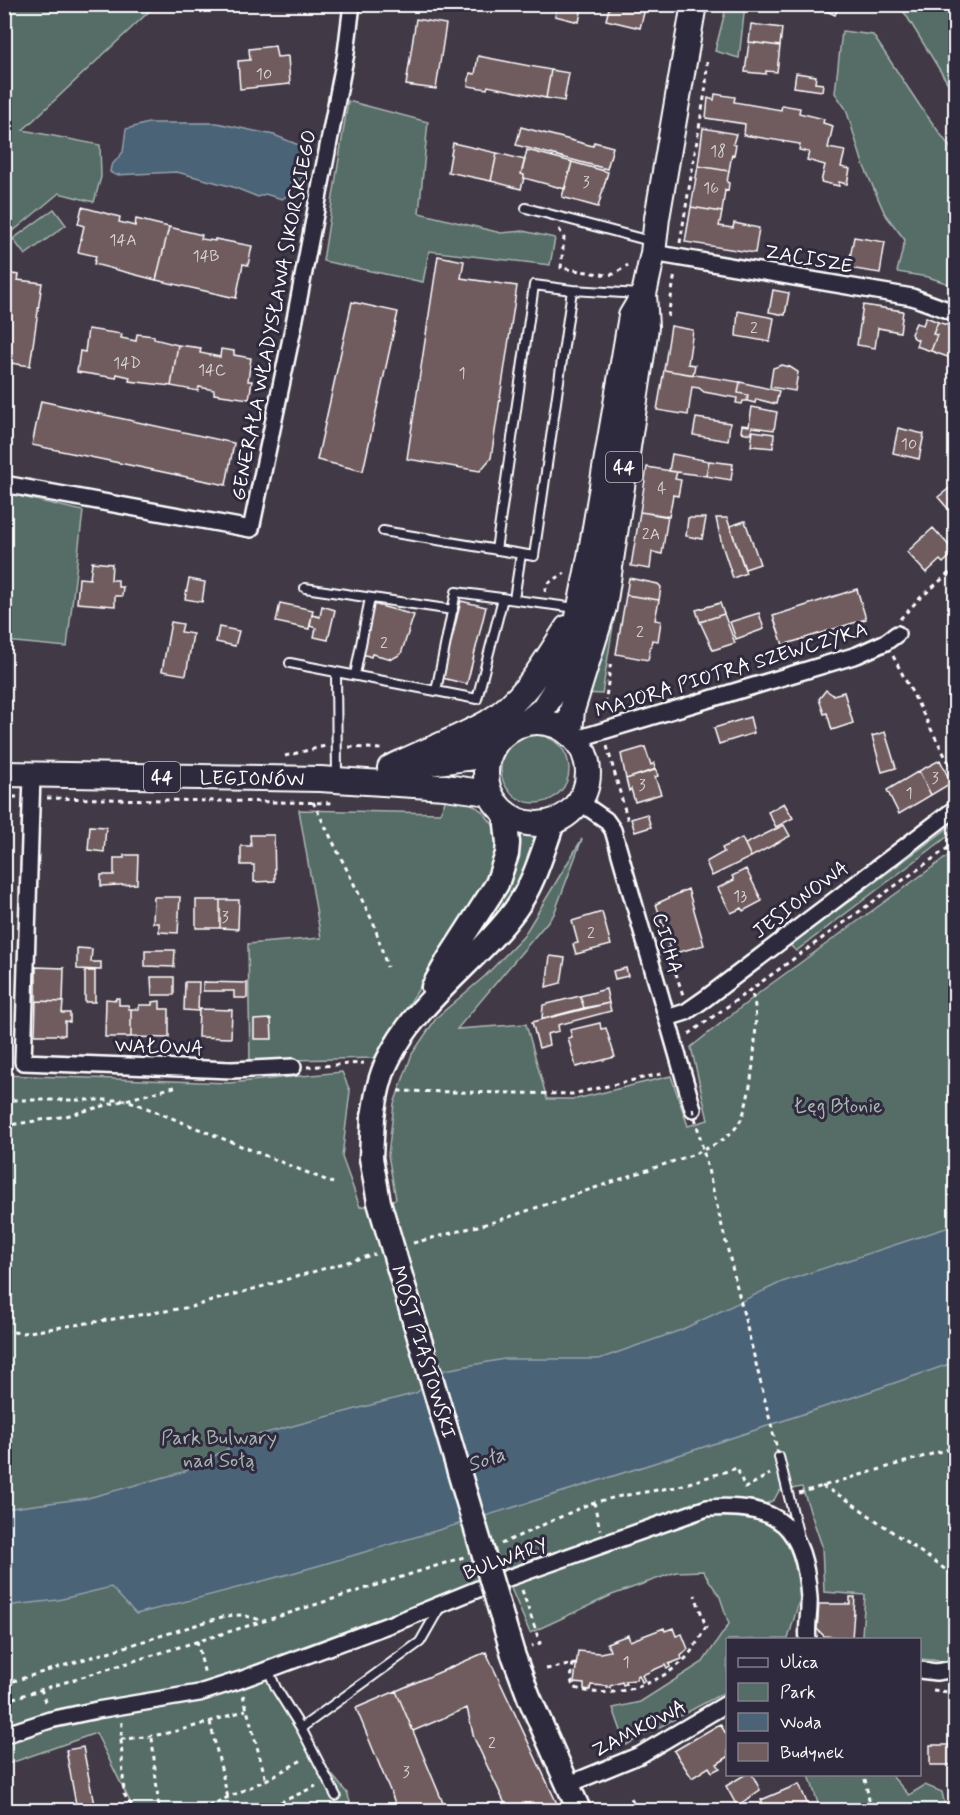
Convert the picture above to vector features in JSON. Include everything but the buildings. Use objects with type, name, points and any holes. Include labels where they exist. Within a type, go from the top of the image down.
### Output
[{"type":"main road","name":"44","points":[[580,802],[587,786],[589,770],[585,753],[574,738],[572,710],[604,607],[646,327],[644,294],[654,247],[694,4]]},
{"type":"main road","name":"44","points":[[493,746],[508,731],[527,722],[543,709],[555,690],[574,637],[628,327],[631,316],[644,294]]},
{"type":"main road","points":[[390,768],[488,722],[515,700],[535,677],[580,608]]},
{"type":"main road","points":[[527,722],[550,723],[574,738]]},
{"type":"main road","points":[[493,746],[485,771],[489,793],[505,814],[522,823],[538,825],[553,823],[568,814],[580,802]]},
{"type":"main road","name":"LEGIONÓW","points":[[4,774],[32,786],[329,777],[473,757],[493,746]]},
{"type":"main road","name":"LEGIONÓW","points":[[329,777],[489,793]]},
{"type":"street","name":"GENERAŁA WŁADYSŁAWA SIKORSKIEGO","points":[[4,484],[251,529],[296,313],[346,53],[352,4]]},
{"type":"street","name":"ZACISZE","points":[[654,247],[912,297],[956,313]]},
{"type":"street","name":"MAJORA PIOTRA SZEWCZYKA","points":[[574,738],[857,655],[891,638]]},
{"type":"street","name":"WAŁOWA","points":[[32,786],[23,1062],[232,1070],[293,1067]]},
{"type":"street","name":"CICHA","points":[[580,802],[606,820],[613,830],[693,1109]]},
{"type":"street","name":"JESIONOWA","points":[[667,1018],[686,1012],[706,998],[956,808]]},
{"type":"street","points":[[421,1010],[448,960],[497,884],[507,854],[505,814]]},
{"type":"street","points":[[421,1010],[495,935],[515,910],[535,876],[553,823]]},
{"type":"street","name":"MOST PIASTOWSKI","points":[[421,1010],[403,1033],[387,1060],[378,1087],[373,1117],[371,1158],[379,1202],[522,1650],[529,1697],[579,1810]]},
{"type":"street","name":"BULWARY","points":[[4,1735],[50,1720],[199,1693],[441,1605],[488,1585],[707,1508],[731,1506],[763,1511],[788,1528],[802,1551],[809,1599],[808,1638]]},
{"type":"street","points":[[921,1670],[936,1672],[956,1669]]},
{"type":"street","name":"ZAMKOWA","points":[[567,1785],[640,1755],[726,1704]]},
{"type":"lane","points":[[526,208],[654,247]]},
{"type":"lane","points":[[496,550],[534,285],[572,290],[644,294]]},
{"type":"lane","points":[[383,531],[534,556],[572,290]]},
{"type":"lane","points":[[514,599],[521,554]]},
{"type":"lane","points":[[305,588],[453,609]]},
{"type":"lane","points":[[436,691],[456,591],[580,608]]},
{"type":"lane","points":[[355,675],[370,598]]},
{"type":"lane","points":[[290,663],[477,699],[503,598]]},
{"type":"lane","points":[[329,777],[336,672]]},
{"type":"lane","points":[[779,1457],[802,1551]]},
{"type":"lane","points":[[301,1728],[420,1642],[441,1605]]},
{"type":"lane","points":[[268,1669],[276,1688],[301,1728],[336,1796]]},
{"type":"path","points":[[945,4],[956,22]]},
{"type":"path","points":[[551,215],[564,238],[561,268],[614,274]]},
{"type":"path","points":[[952,570],[956,575]]},
{"type":"path","points":[[891,638],[956,777]]},
{"type":"path","points":[[4,797],[32,786],[341,803]]},
{"type":"path","points":[[621,798],[630,829]]},
{"type":"path","points":[[313,802],[374,924],[387,967]]},
{"type":"path","points":[[674,1044],[956,842]]},
{"type":"path","points":[[653,904],[685,999]]},
{"type":"path","points":[[412,1243],[497,1221],[689,1156],[728,1136],[740,1123],[748,1097],[755,1033],[755,1007],[751,989]]},
{"type":"path","points":[[293,1067],[364,1063]]},
{"type":"path","points":[[392,1091],[572,1094],[681,1069]]},
{"type":"path","points":[[4,1100],[127,1100],[333,1183]]},
{"type":"path","points":[[4,1125],[66,1116],[127,1100]]},
{"type":"path","points":[[693,1109],[779,1457]]},
{"type":"path","points":[[4,1331],[23,1333],[191,1308],[380,1252]]},
{"type":"path","points":[[789,1496],[956,1447]]},
{"type":"path","points":[[496,1545],[518,1538],[594,1502],[676,1487],[737,1468],[745,1488],[782,1467]]},
{"type":"path","points":[[822,1486],[846,1499],[956,1577]]},
{"type":"path","points":[[594,1502],[602,1536]]},
{"type":"path","points":[[4,1701],[430,1569],[474,1553]]},
{"type":"path","points":[[517,1576],[540,1643],[522,1650]]},
{"type":"path","points":[[546,1669],[575,1663],[571,1680],[573,1688],[584,1692],[634,1688],[658,1678],[687,1657],[706,1627],[695,1595]]},
{"type":"path","points":[[4,1683],[225,1616],[243,1615],[263,1621]]},
{"type":"path","points":[[197,1641],[206,1679]]},
{"type":"path","points":[[929,1689],[956,1693]]},
{"type":"path","points":[[134,1810],[124,1794],[121,1740],[152,1738],[246,1710],[266,1780]]},
{"type":"path","points":[[210,1722],[228,1798]]},
{"type":"path","points":[[152,1738],[159,1810]]},
{"type":"path","points":[[200,1810],[266,1780],[315,1754]]},
{"type":"path","points":[[857,1810],[870,1805],[864,1776]]},
{"type":"path","points":[[264,1810],[323,1782]]},
{"type":"path","points":[[631,1798],[638,1810]]},
{"type":"path","points":[[731,1810],[742,1806]]},
{"type":"green space","points":[[5,4],[156,5],[23,130],[100,145],[101,177],[94,202],[59,193],[5,238]]},
{"type":"green space","points":[[727,4],[745,5],[739,58],[715,51]]},
{"type":"green space","points":[[898,5],[955,5],[955,95],[906,15]]},
{"type":"green space","points":[[842,31],[873,35],[955,154],[955,286],[928,277],[897,272],[905,240],[885,214],[863,164],[846,109],[835,93]]},
{"type":"green space","points":[[348,101],[428,122],[419,213],[501,233],[523,231],[555,238],[550,265],[429,251],[423,282],[323,261]]},
{"type":"green space","points":[[54,209],[66,225],[25,255],[13,239]]},
{"type":"green space","points":[[5,493],[83,511],[67,647],[5,641]]},
{"type":"green space","points":[[621,576],[602,694],[584,693],[615,580]]},
{"type":"green space","points":[[535,735],[548,738],[559,745],[566,756],[569,769],[566,782],[559,793],[548,800],[535,803],[522,800],[511,793],[504,782],[501,769],[504,756],[511,745],[522,738]]},
{"type":"green space","points":[[447,797],[465,799],[483,812],[494,826],[499,850],[492,876],[374,1058],[250,1061],[248,944],[321,938],[299,810],[440,813]]},
{"type":"green space","points":[[955,823],[955,831],[796,951],[790,945]]},
{"type":"green space","points":[[516,833],[543,835],[525,881],[460,963]]},
{"type":"green space","name":"Park Bulwary nad Sołą","points":[[582,839],[554,914],[457,1029],[526,1024],[547,1099],[576,1099],[671,1076],[688,1126],[708,1120],[691,1047],[764,989],[955,851],[955,1659],[943,1661],[921,1659],[921,1638],[877,1638],[862,1635],[865,1595],[824,1592],[822,1546],[802,1487],[779,1491],[774,1500],[766,1504],[754,1500],[708,1499],[268,1659],[268,1669],[315,1754],[347,1793],[353,1810],[134,1810],[96,1733],[5,1765],[4,1075],[229,1083],[342,1072],[350,1091],[342,1157],[360,1207],[396,1199],[388,1155],[394,1104],[412,1054],[437,1017],[485,976],[523,937]]},
{"type":"green space","points":[[712,1516],[758,1519],[779,1532],[793,1551],[801,1595],[788,1638],[726,1638],[726,1692],[626,1745],[613,1708],[640,1702],[703,1662],[729,1624],[720,1597],[703,1571],[676,1572],[612,1595],[530,1633],[510,1586]]},
{"type":"green space","points":[[809,1776],[892,1776],[909,1795],[925,1785],[942,1792],[946,1810],[869,1810],[867,1806],[852,1810],[820,1810]]},
{"type":"water","points":[[148,123],[217,123],[274,135],[306,148],[301,181],[294,178],[288,195],[282,199],[265,194],[258,197],[233,187],[177,172],[115,175],[110,172],[111,166],[123,152],[126,129]]},
{"type":"water","name":"Soła","points":[[955,1225],[955,1362],[720,1442],[483,1517],[254,1584],[136,1614],[111,1587],[58,1600],[5,1606],[4,1509],[88,1498],[183,1472],[251,1437],[416,1393],[445,1370],[504,1359],[599,1359],[681,1330],[782,1282]]},
{"type":"park label","name":"Łęg Błonie","points":[[838,1105]]}]
